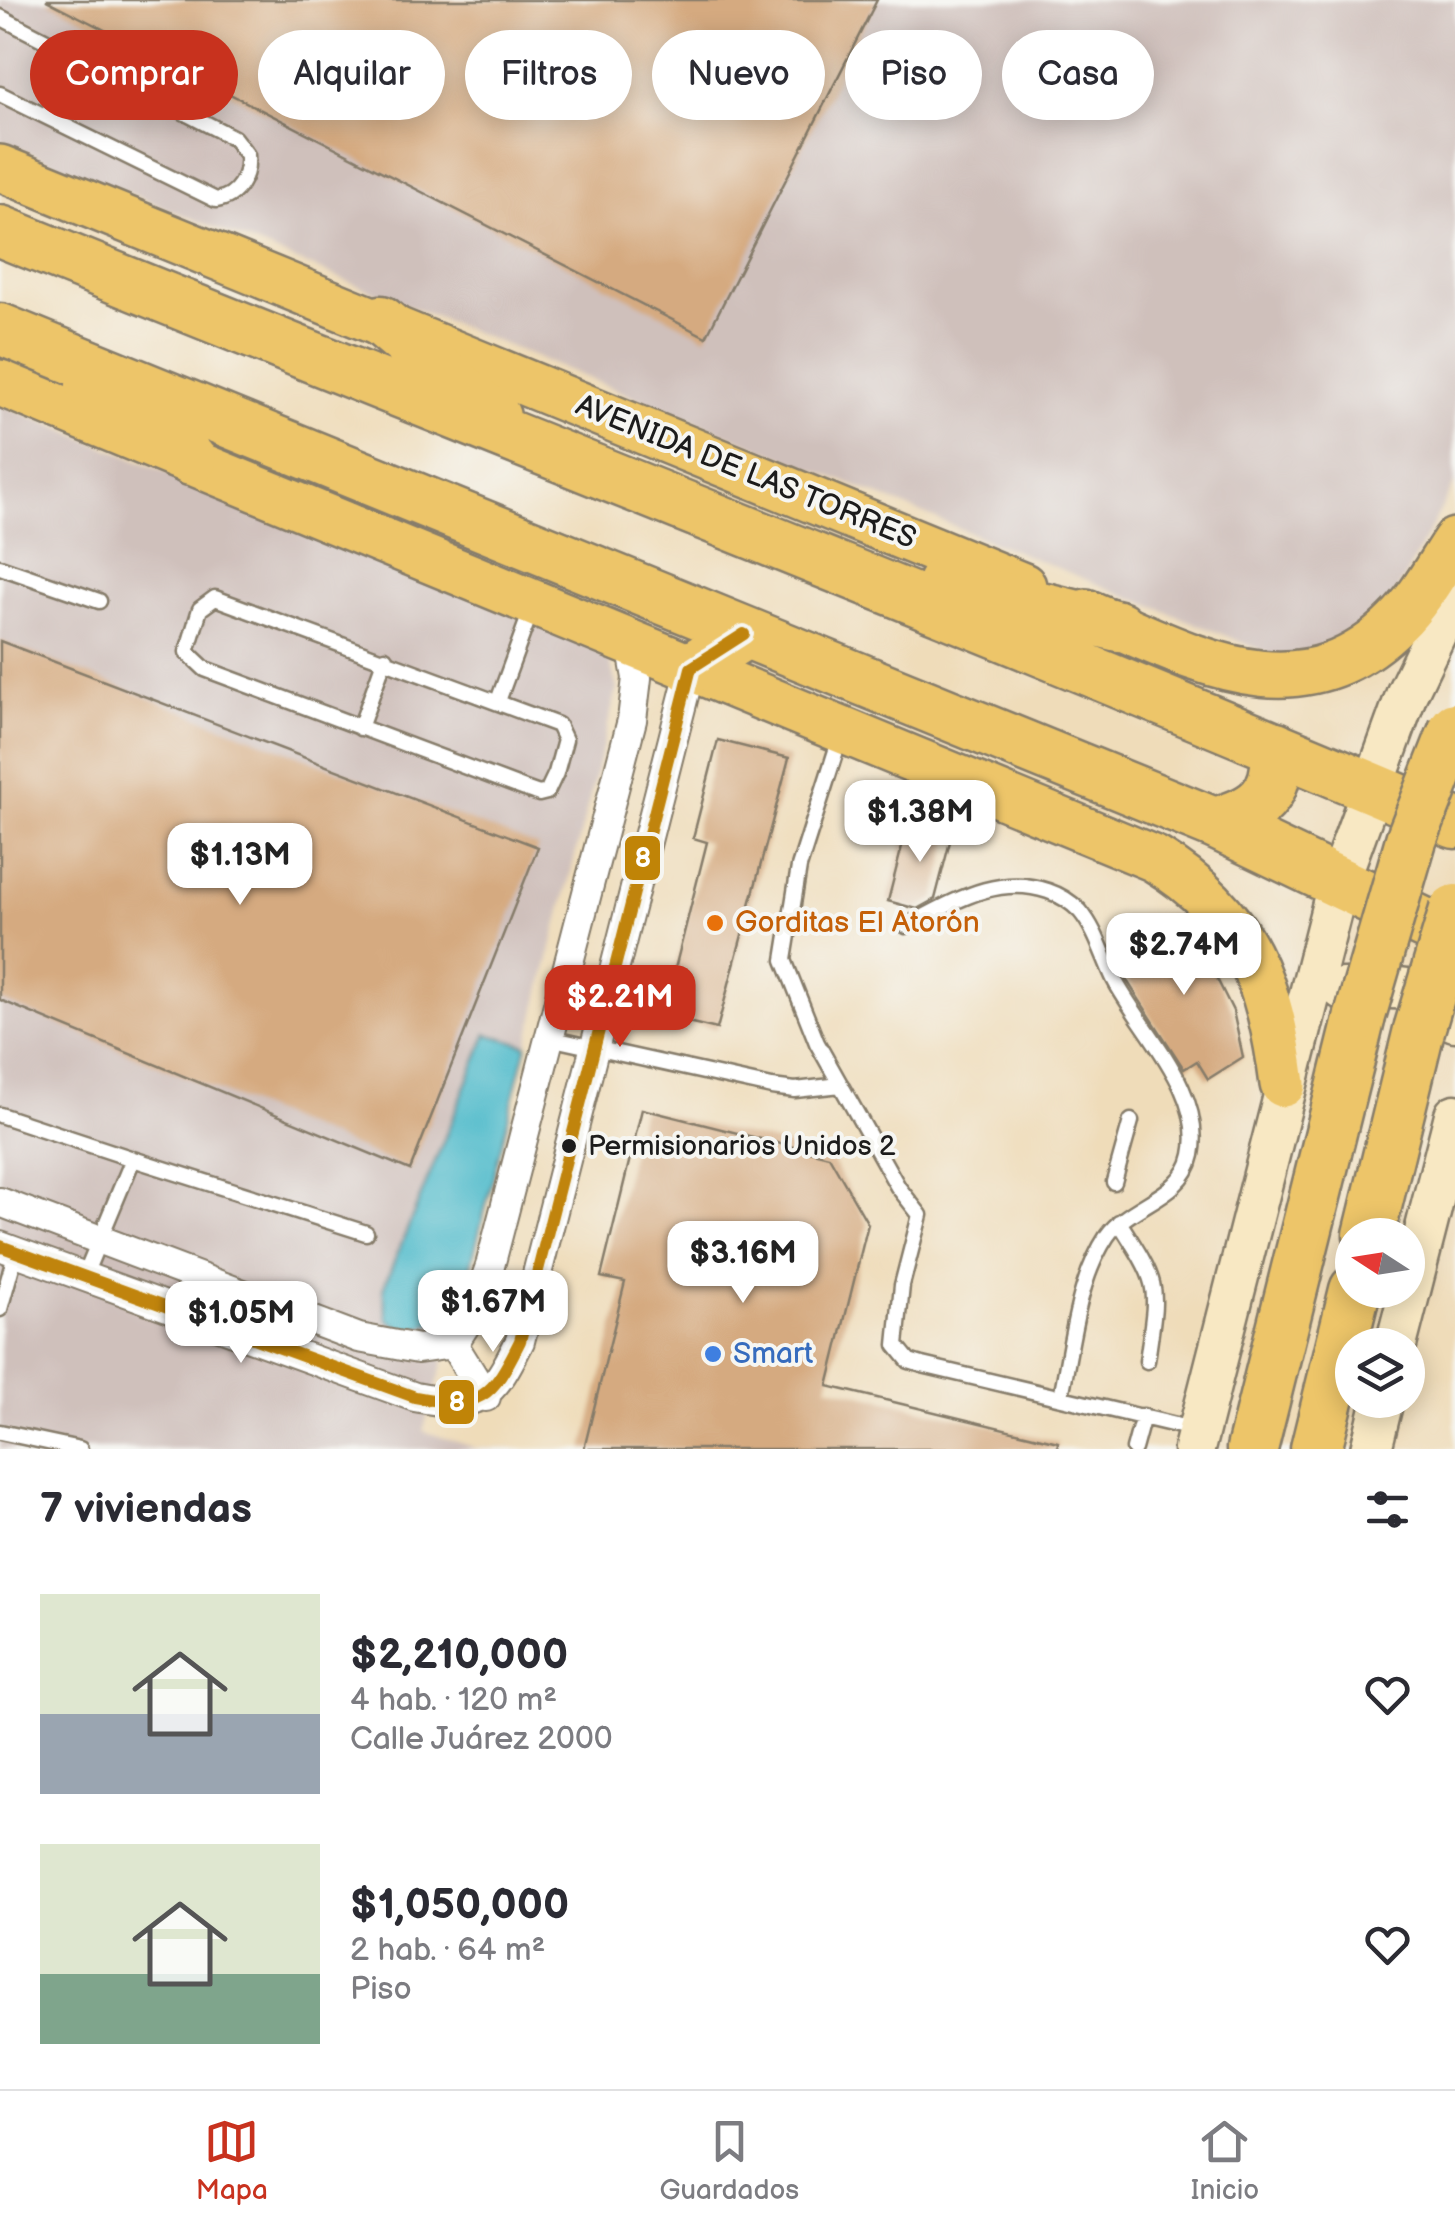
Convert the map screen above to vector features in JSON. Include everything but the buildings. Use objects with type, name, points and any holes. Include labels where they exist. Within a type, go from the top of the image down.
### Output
[{"type":"highway","name":"AVENIDA DE LAS TORRES","points":[[0,231],[529,446],[783,543],[1455,823]]},
{"type":"highway","points":[[381,321],[529,446]]},
{"type":"highway","points":[[18,336],[192,460]]},
{"type":"highway","points":[[18,336],[1214,823],[1455,938]]},
{"type":"highway","points":[[783,543],[1118,626]]},
{"type":"highway","points":[[691,668],[744,634]]},
{"type":"highway","points":[[1252,1449],[1360,1016],[1411,840],[1455,728]]},
{"type":"highway","points":[[1214,823],[1247,814],[1266,800],[1275,779],[1276,748]]},
{"type":"highway","points":[[1375,1218],[1437,1025],[1455,910]]},
{"type":"highway","points":[[1316,1449],[1351,1308]]},
{"type":"main road","name":"AVENIDA DE LAS TORRES","points":[[0,168],[1221,666],[1259,675],[1318,672],[1356,656],[1401,620],[1455,541]]},
{"type":"main road","points":[[0,382],[1156,859],[1195,883],[1242,939],[1271,1007],[1283,1084]]},
{"type":"main road","points":[[1196,1440],[1283,1084],[1339,880],[1407,694],[1455,594]]},
{"type":"main road","points":[[1407,694],[1434,723],[1455,736]]},
{"type":"main road","points":[[1309,994],[1343,989],[1417,991],[1446,1005],[1437,1025]]},
{"type":"main road","points":[[1425,1228],[1455,1115]]},
{"type":"main road","points":[[1425,1248],[1455,1192]]},
{"type":"main road","points":[[1370,1449],[1378,1418]]},
{"type":"street","points":[[0,1202],[359,1338],[418,1350],[452,1344],[474,1312],[490,1266],[632,720],[637,678],[631,644]]},
{"type":"street","points":[[8,1249],[415,1397],[450,1404],[486,1397],[501,1379],[520,1341],[591,1046],[691,668]]},
{"type":"street","points":[[452,1344],[486,1397]]},
{"type":"lane","points":[[0,18],[234,138],[247,154],[244,178],[236,190],[216,200],[0,94]]},
{"type":"lane","points":[[0,566],[100,601]]},
{"type":"lane","points":[[228,598],[498,702],[562,730],[562,753],[546,792],[524,790],[360,728],[191,661],[187,652],[194,622],[206,601],[228,598]]},
{"type":"lane","points":[[498,702],[534,604]]},
{"type":"lane","points":[[360,728],[385,658]]},
{"type":"lane","points":[[843,730],[791,900],[784,960],[794,993],[841,1085],[898,1187],[920,1215],[895,1322],[901,1354],[922,1365],[1142,1416],[1196,1440]]},
{"type":"lane","points":[[906,926],[978,892],[1010,884],[1062,897],[1089,924],[1115,981],[1183,1094],[1195,1137],[1191,1161],[1165,1194],[1119,1222],[1094,1260],[1061,1396]]},
{"type":"lane","points":[[549,1038],[795,1090],[841,1085]]},
{"type":"lane","points":[[0,1115],[366,1234]]},
{"type":"lane","points":[[1114,1182],[1131,1121]]},
{"type":"lane","points":[[84,1278],[133,1160]]},
{"type":"lane","points":[[1119,1222],[1153,1275],[1157,1292],[1146,1361]]},
{"type":"lane","points":[[0,1309],[8,1249]]},
{"type":"lane","points":[[1134,1449],[1142,1416]]},
{"type":"lane","points":[[0,1432],[80,1449]]},
{"type":"shaded area","points":[[0,0],[1455,0],[1455,483],[1395,595],[1332,647],[1283,659],[0,141]]},
{"type":"shaded area","points":[[0,404],[608,653],[617,689],[466,1288],[423,1431],[476,1448],[526,1449],[0,1449]]},
{"type":"water","points":[[487,1034],[527,1045],[462,1301],[434,1322],[408,1333],[387,1319],[383,1289]]},
{"type":"transit line","name":"8","points":[[0,1246],[415,1397],[455,1402],[481,1396],[491,1388],[520,1341],[691,668],[744,634]]},
{"type":"place","name":"Gorditas El Atorón","points":[[715,923]]},
{"type":"place","name":"Permisionarios Unidos 2","points":[[569,1146]]},
{"type":"place","name":"Smart","points":[[713,1354]]}]
